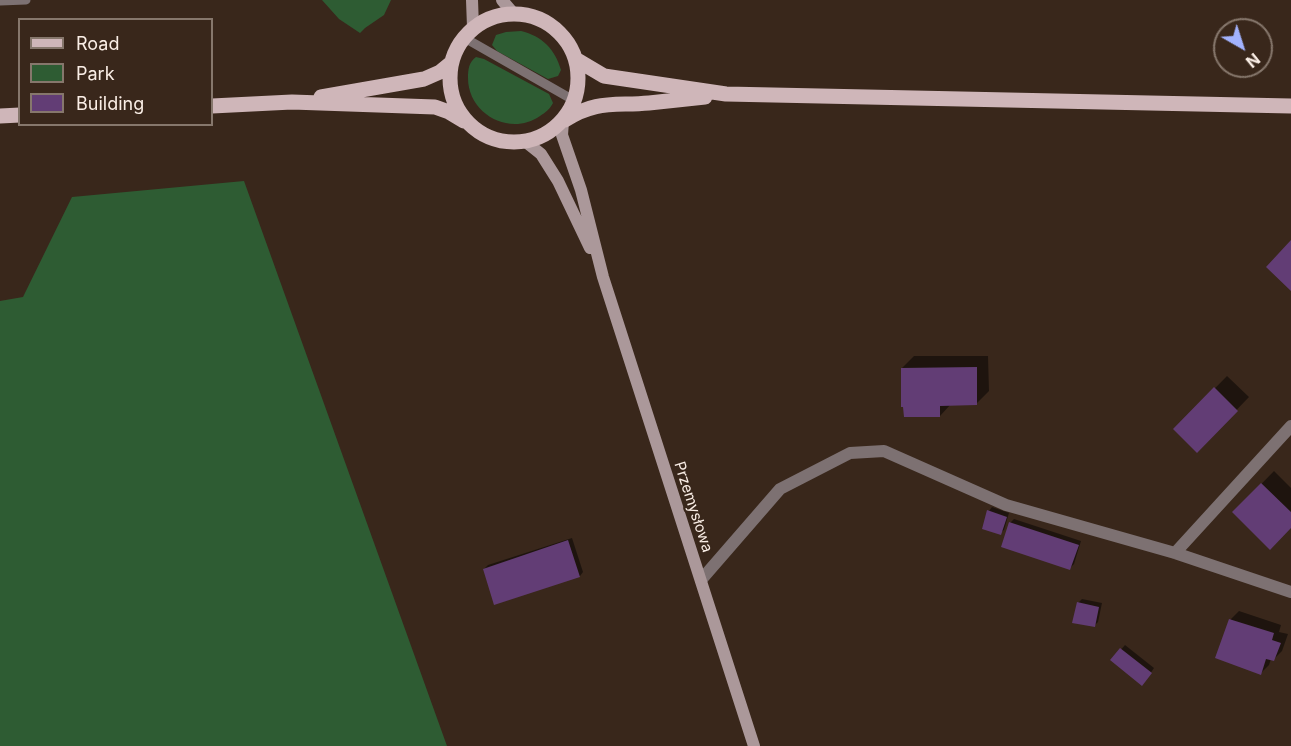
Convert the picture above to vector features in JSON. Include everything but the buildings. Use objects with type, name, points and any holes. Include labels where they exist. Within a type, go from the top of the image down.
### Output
[{"type":"main road","points":[[467,123],[455,105],[449,84],[455,49],[468,32],[492,17],[513,13],[534,16],[553,26],[568,41],[577,60],[579,81],[575,101],[563,121]]},
{"type":"main road","points":[[577,60],[604,76],[726,94],[1291,106]]},
{"type":"main road","points":[[292,102],[424,80],[451,63]]},
{"type":"main road","points":[[213,106],[292,102],[435,108],[449,112],[484,136],[504,142],[526,142],[546,134],[578,111],[595,105],[649,103],[726,94]]},
{"type":"main road","points":[[0,116],[18,116]]},
{"type":"street","points":[[468,32],[472,0]]},
{"type":"street","points":[[502,0],[513,13]]},
{"type":"street","name":"Przemysłowa","points":[[563,121],[562,135],[581,190],[603,277],[754,746]]},
{"type":"street","name":"Przemysłowa","points":[[526,142],[541,154],[558,181],[603,277]]},
{"type":"street","points":[[1175,553],[1291,426]]},
{"type":"street","points":[[701,580],[780,489],[850,453],[884,451],[1006,505],[1175,553],[1291,592]]},
{"type":"lane","points":[[0,1],[26,0]]},
{"type":"lane","points":[[468,32],[575,101]]},
{"type":"green space","points":[[322,0],[391,0],[384,15],[360,33],[339,19]]},
{"type":"green space","points":[[521,31],[547,44],[561,70],[558,76],[548,79],[497,51],[492,45],[496,35]]},
{"type":"green space","points":[[476,57],[484,59],[549,94],[552,105],[542,115],[528,122],[504,123],[493,118],[475,102],[470,91],[469,69]]},
{"type":"green space","points":[[244,181],[447,746],[0,746],[0,301],[23,297],[72,197]]}]
